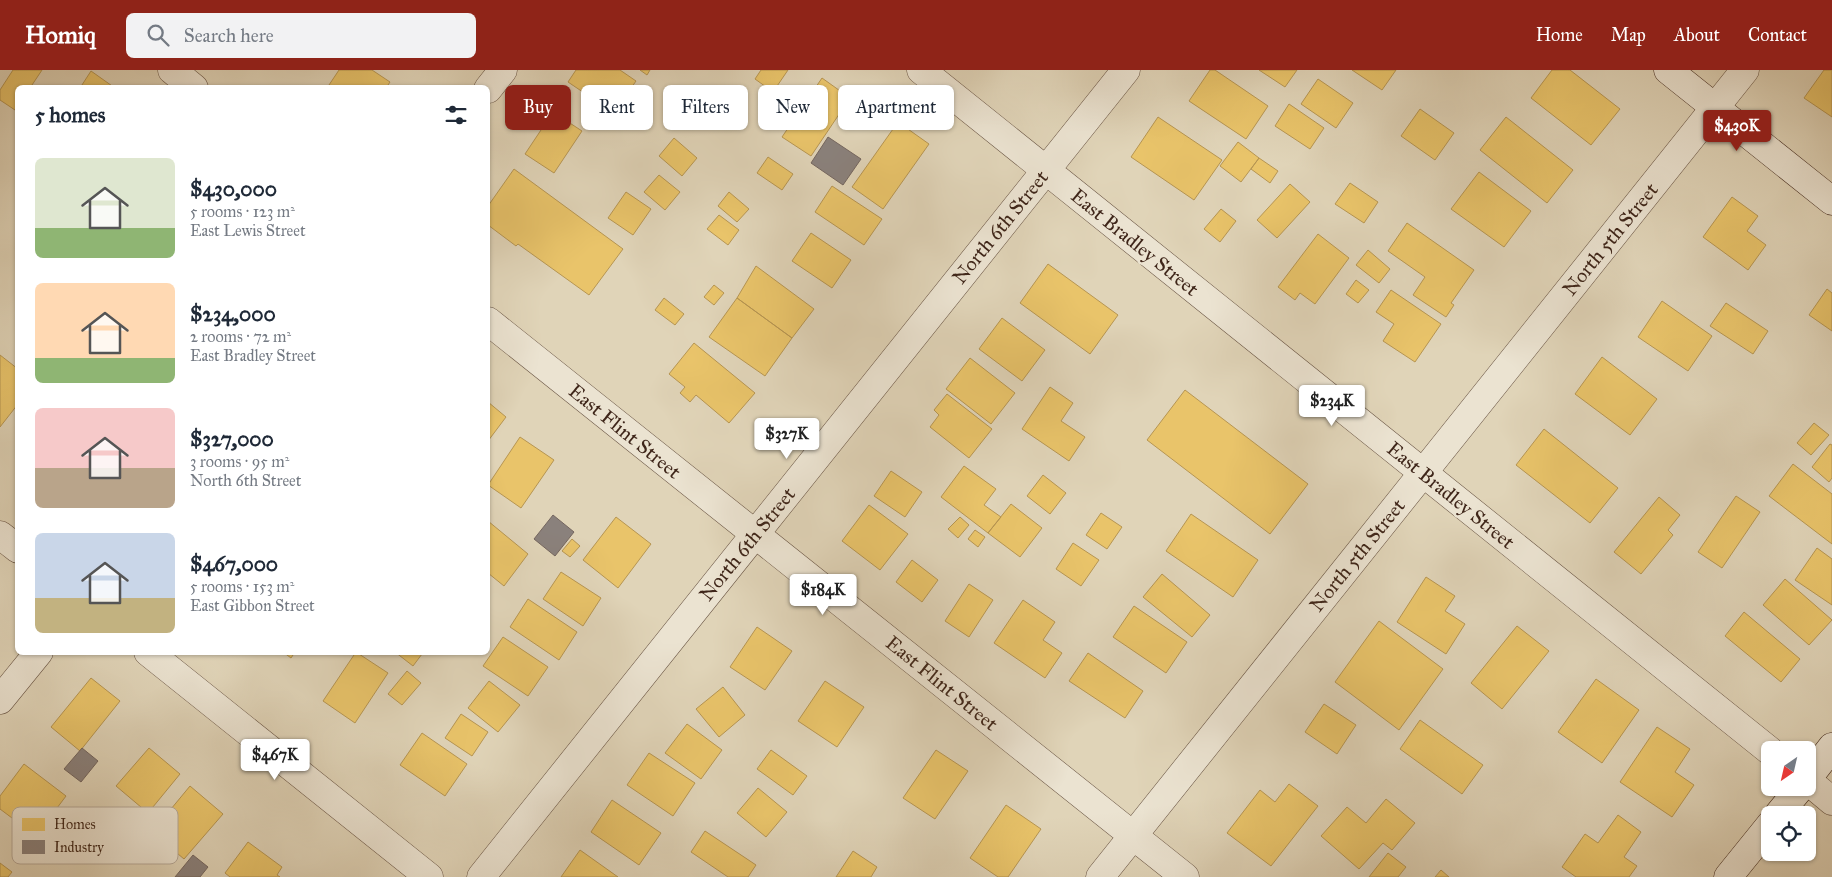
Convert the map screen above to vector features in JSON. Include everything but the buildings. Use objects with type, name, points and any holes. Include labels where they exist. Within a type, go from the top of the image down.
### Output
[{"type":"street","points":[[172,70],[190,85]]},
{"type":"street","points":[[490,86],[502,70]]},
{"type":"street","name":"East Bradley Street","points":[[921,70],[1761,744]]},
{"type":"street","name":"North 6th Street","points":[[481,877],[1126,70]]},
{"type":"street","points":[[1668,70],[1832,201]]},
{"type":"street","name":"North 5th Street","points":[[1100,877],[1745,70]]},
{"type":"street","name":"East Flint Street","points":[[490,323],[1185,877]]},
{"type":"street","points":[[0,535],[15,547]]},
{"type":"street","points":[[0,700],[37,655]]},
{"type":"street","points":[[152,655],[429,877]]},
{"type":"street","points":[[1816,768],[1832,747]]},
{"type":"street","points":[[1816,786],[1832,801]]},
{"type":"street","points":[[1785,806],[1793,796]]},
{"type":"street","points":[[1728,877],[1761,836]]}]
